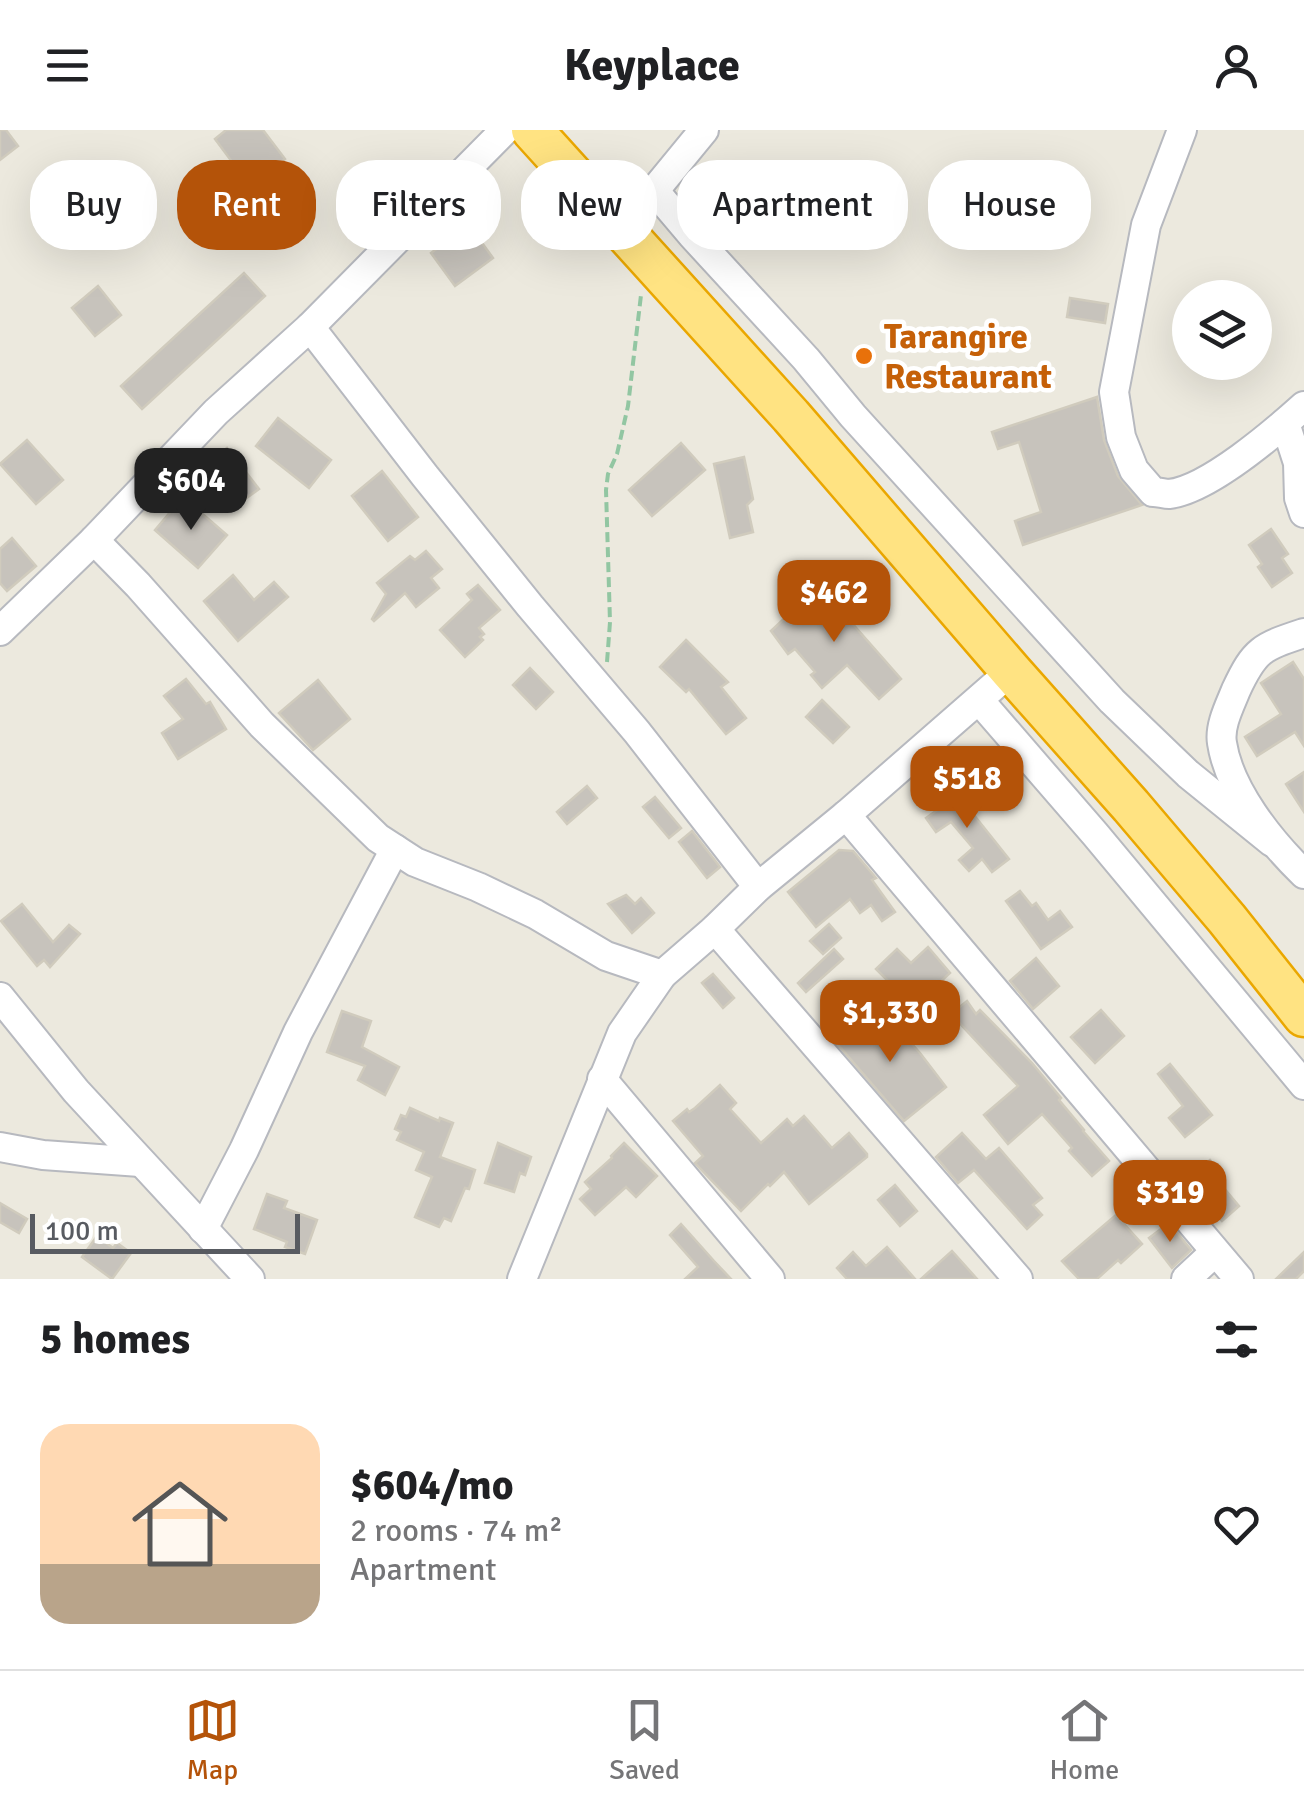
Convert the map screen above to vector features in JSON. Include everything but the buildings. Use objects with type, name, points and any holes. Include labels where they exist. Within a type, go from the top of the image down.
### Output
[{"type":"highway","points":[[532,130],[559,160]]},
{"type":"highway","points":[[639,250],[791,416],[1010,672],[1143,820],[1304,1016]]},
{"type":"street","points":[[0,631],[94,540],[216,412],[310,327],[505,130]]},
{"type":"street","points":[[657,185],[704,130]]},
{"type":"street","points":[[1182,130],[1146,224],[1114,392],[1121,436],[1134,470],[1153,492],[1170,494],[1202,483],[1274,434],[1295,414]]},
{"type":"street","points":[[657,193],[1112,701],[1188,774],[1272,842],[1304,874]]},
{"type":"street","points":[[310,327],[448,505],[706,818],[758,887]]},
{"type":"street","points":[[1295,414],[1299,498],[1304,513]]},
{"type":"street","points":[[94,540],[262,725],[378,838],[415,862],[535,914],[606,956],[662,975]]},
{"type":"street","points":[[1272,842],[1234,783],[1220,740],[1228,709],[1248,664],[1272,644],[1304,633]]},
{"type":"street","points":[[522,1279],[622,1034],[662,975],[758,887],[1010,672]]},
{"type":"street","points":[[979,700],[1304,1086]]},
{"type":"street","points":[[846,815],[1239,1279]]},
{"type":"street","points":[[202,1229],[244,1150],[298,1032],[395,849]]},
{"type":"street","points":[[715,929],[1018,1279]]},
{"type":"street","points":[[0,997],[76,1092],[250,1279]]},
{"type":"street","points":[[602,1079],[770,1279]]},
{"type":"street","points":[[0,1147],[43,1155],[140,1162]]},
{"type":"street","points":[[1186,1279],[1215,1252]]},
{"type":"path","points":[[605,694],[610,622],[606,490],[628,406],[633,250]]},
{"type":"place","name":"Tarangire Restaurant","points":[[864,356]]}]
